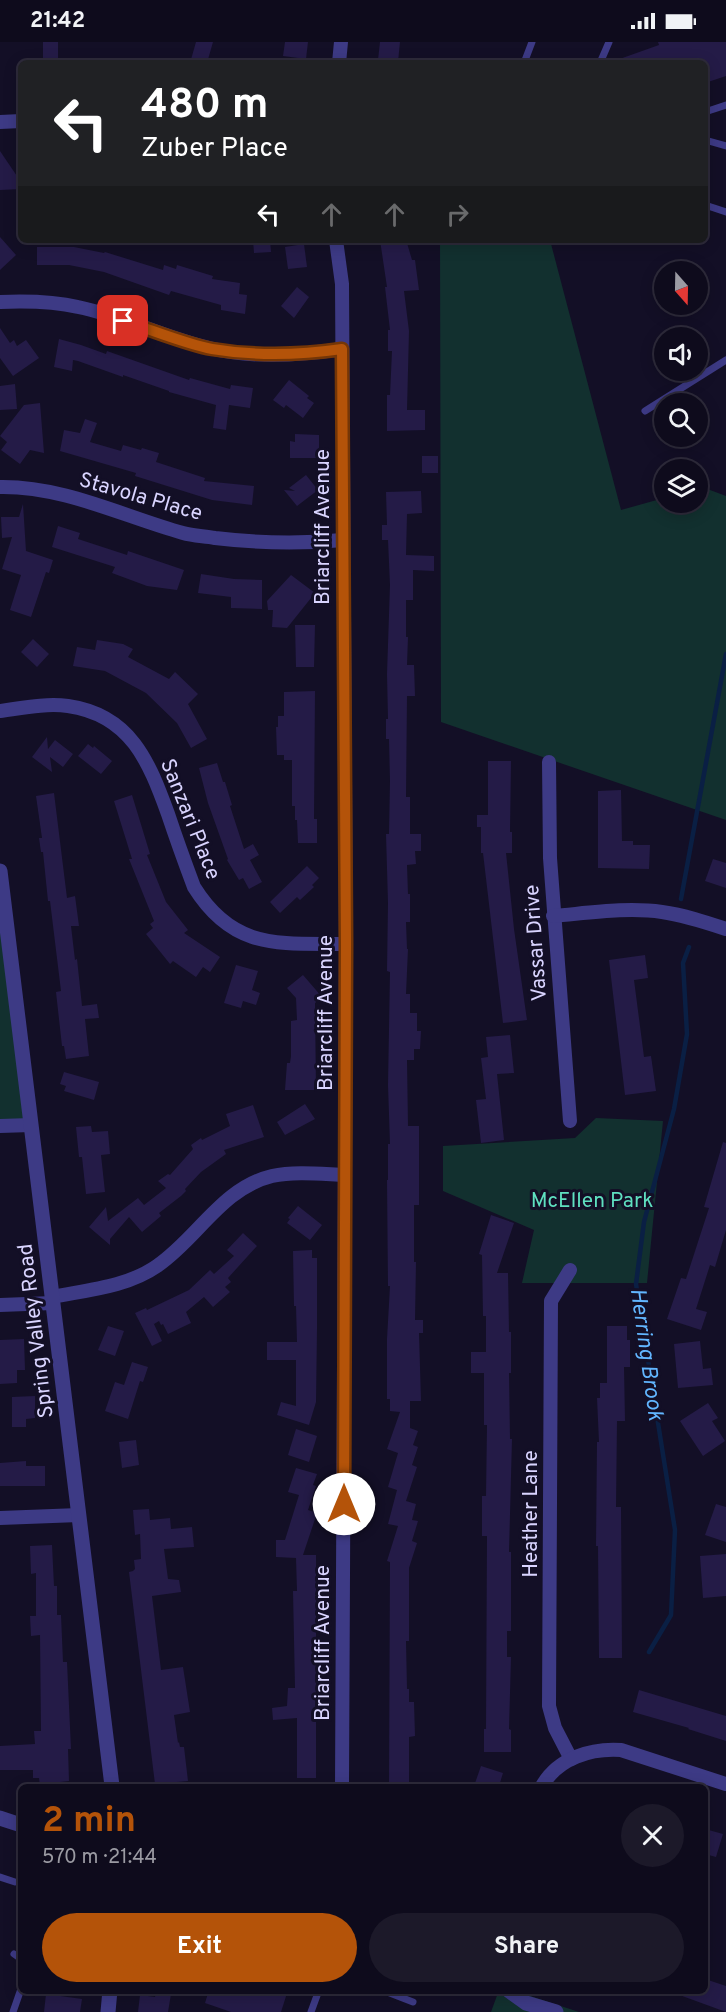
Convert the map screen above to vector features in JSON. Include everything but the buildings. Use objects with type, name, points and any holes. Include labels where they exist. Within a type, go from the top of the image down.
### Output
[{"type":"street","points":[[339,60],[341,42]]},
{"type":"street","points":[[0,122],[18,121]]},
{"type":"street","name":"Briarcliff Avenue","points":[[336,243],[342,284],[346,944],[342,1784]]},
{"type":"street","points":[[0,302],[50,302],[79,307],[210,349],[249,353],[316,353],[342,349]]},
{"type":"street","name":"Stavola Place","points":[[0,487],[40,490],[65,495],[185,534],[259,542],[343,540]]},
{"type":"street","name":"Sanzari Place","points":[[0,711],[49,705],[69,706],[92,712],[113,724],[129,737],[142,753],[152,771],[194,887],[204,903],[219,919],[235,930],[273,943],[346,944]]},
{"type":"street","name":"Vassar Drive","points":[[549,762],[553,916],[570,1121]]},
{"type":"street","name":"Spring Valley Road","points":[[0,871],[2,906],[112,1784]]},
{"type":"street","points":[[553,916],[632,910],[660,912],[692,918],[726,929]]},
{"type":"street","points":[[0,1126],[31,1125]]},
{"type":"street","points":[[0,1305],[52,1300],[131,1281],[178,1251],[226,1200],[250,1184],[271,1176],[291,1173],[345,1175]]},
{"type":"street","name":"Heather Lane","points":[[570,1270],[551,1301],[549,1706],[552,1721],[572,1759]]},
{"type":"street","points":[[0,1518],[79,1515]]},
{"type":"street","points":[[544,1784],[557,1769],[572,1759],[605,1749],[621,1750],[726,1784]]},
{"type":"street","points":[[0,1819],[18,1824]]},
{"type":"street","points":[[104,1994],[108,2012]]},
{"type":"street","points":[[514,1994],[526,2002],[556,2012]]},
{"type":"lane","points":[[524,42],[525,60]]},
{"type":"lane","points":[[525,60],[532,42]]},
{"type":"lane","points":[[601,60],[609,42]]},
{"type":"lane","points":[[708,111],[726,105]]},
{"type":"lane","points":[[708,141],[726,146]]},
{"type":"lane","points":[[708,206],[726,212]]},
{"type":"lane","points":[[645,411],[726,360]]},
{"type":"lane","points":[[0,1877],[15,1882]]},
{"type":"lane","points":[[13,2012],[19,1994]]},
{"type":"lane","points":[[311,2012],[318,1994]]},
{"type":"lane","points":[[392,1994],[413,2002]]},
{"type":"green space","points":[[440,243],[551,243],[621,510],[654,501],[654,513],[708,513],[708,489],[726,496],[726,820],[441,722]]},
{"type":"green space","points":[[0,871],[31,1125],[0,1126]]},
{"type":"green space","name":"McEllen Park","points":[[596,1118],[663,1121],[647,1283],[522,1283],[534,1230],[443,1191],[443,1146],[575,1138]]},
{"type":"green space","points":[[498,1994],[524,1994],[579,2012],[491,2012]]},
{"type":"waterway","name":"Herring Brook","points":[[681,899],[726,654]]},
{"type":"waterway","name":"Herring Brook","points":[[649,1652],[671,1615],[675,1530],[636,1284],[644,1222],[674,1109],[687,1034],[683,963],[689,947]]},
{"type":"route","points":[[123,321],[210,349],[249,353],[316,353],[342,349],[346,944],[344,1504]]}]
